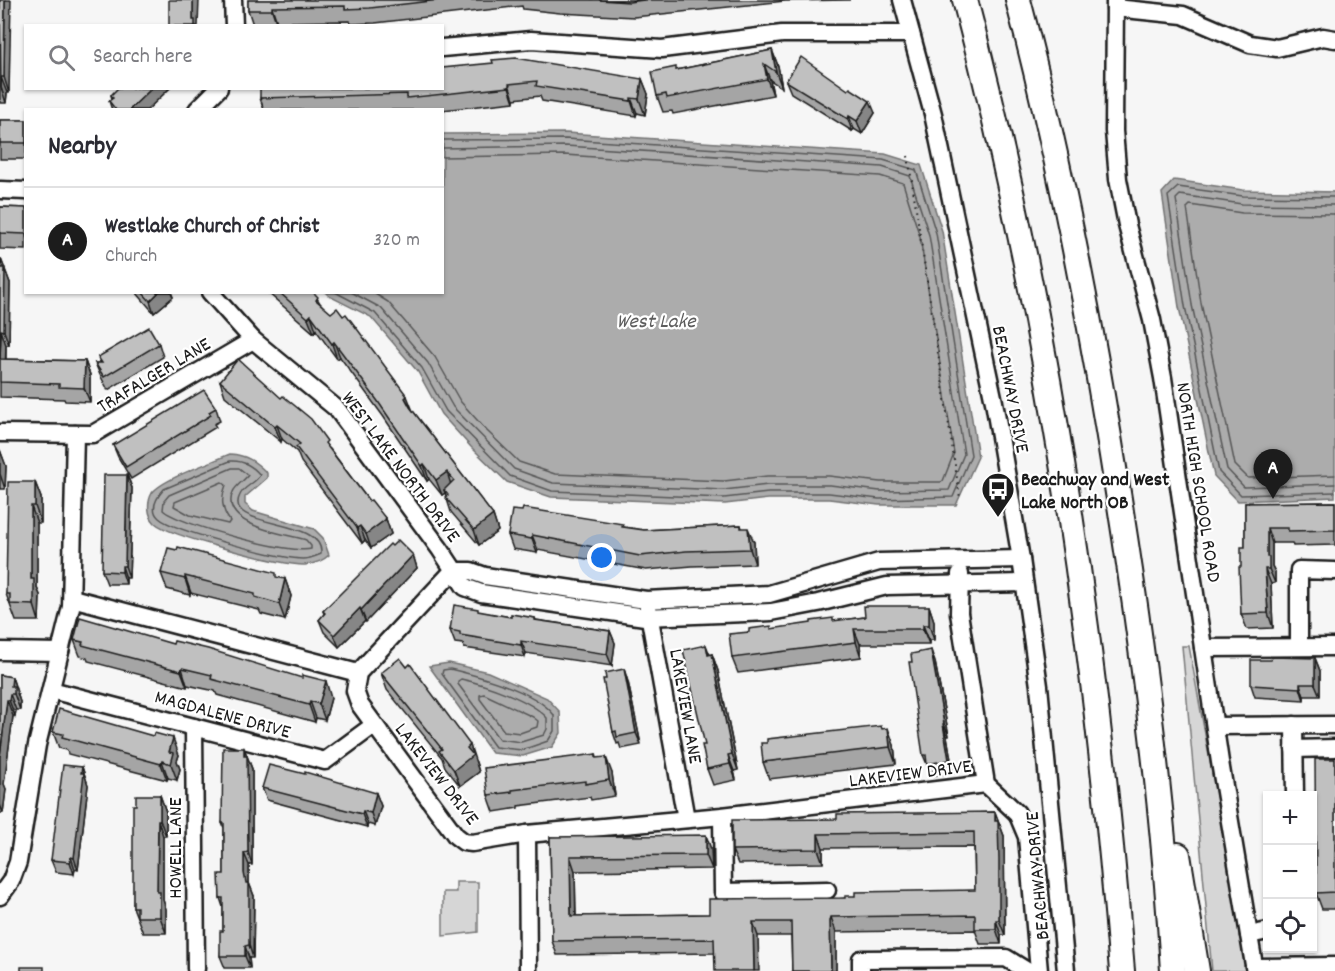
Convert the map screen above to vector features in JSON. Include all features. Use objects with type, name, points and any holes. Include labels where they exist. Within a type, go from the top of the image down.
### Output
[{"type":"highway","points":[[965,0],[1000,141],[1062,457],[1081,578],[1104,764],[1122,971]]},
{"type":"highway","points":[[1018,0],[1034,60],[1064,197],[1103,397],[1145,671],[1197,971]]},
{"type":"highway","points":[[1145,671],[1159,794],[1173,971]]},
{"type":"street","points":[[233,0],[234,24]]},
{"type":"street","name":"BEACHWAY DRIVE","points":[[902,0],[933,114],[987,368],[1021,559],[1039,686],[1066,971]]},
{"type":"street","points":[[1115,4],[1183,15],[1250,44],[1277,48],[1331,36]]},
{"type":"street","name":"NORTH HIGH SCHOOL ROAD","points":[[1115,4],[1114,131],[1118,179],[1156,339],[1254,969]]},
{"type":"street","points":[[444,48],[531,40],[662,50],[782,34],[911,34]]},
{"type":"street","points":[[199,108],[217,90]]},
{"type":"street","points":[[0,190],[24,191]]},
{"type":"street","name":"WEST LAKE NORTH DRIVE","points":[[212,294],[253,340],[337,409],[440,549],[465,587],[481,593],[649,617],[771,612],[887,586],[1024,583]]},
{"type":"street","name":"TRAFALGER LANE","points":[[0,433],[93,434],[253,340]]},
{"type":"street","points":[[0,896],[11,881],[18,862],[37,745],[71,607],[75,434]]},
{"type":"street","name":"WEST LAKE NORTH DRIVE","points":[[453,571],[471,571],[485,576],[646,600],[769,594],[870,564],[912,560],[1021,559]]},
{"type":"street","points":[[960,561],[959,613],[986,784]]},
{"type":"street","points":[[1299,647],[1299,570],[1335,571]]},
{"type":"street","points":[[72,598],[358,673],[453,571]]},
{"type":"street","name":"LAKEVIEW LANE","points":[[646,600],[686,819]]},
{"type":"street","points":[[1203,648],[1335,647]]},
{"type":"street","points":[[0,651],[60,652]]},
{"type":"street","name":"LAKEVIEW DRIVE","points":[[358,673],[355,684],[357,698],[374,725],[460,840],[472,843],[527,834],[722,816],[986,784]]},
{"type":"street","name":"MAGDALENE DRIVE","points":[[51,690],[326,761],[374,725]]},
{"type":"street","points":[[1294,725],[1295,791]]},
{"type":"street","points":[[1215,726],[1335,725]]},
{"type":"street","name":"HOWELL LANE","points":[[194,727],[196,969]]},
{"type":"street","points":[[1294,749],[1335,748]]},
{"type":"street","name":"BEACHWAY DRIVE","points":[[986,784],[1017,813],[1028,837],[1039,971]]},
{"type":"street","points":[[722,816],[723,892],[827,890]]},
{"type":"street","points":[[527,834],[528,971]]},
{"type":"street","points":[[1250,935],[1263,932]]},
{"type":"street","points":[[861,971],[861,959],[1006,957],[1027,971]]},
{"type":"street","points":[[1254,969],[1335,966]]},
{"type":"path","points":[[908,156],[960,498]]},
{"type":"shaded area","points":[[1182,646],[1189,646],[1248,971],[1212,971]]},
{"type":"shaded area","points":[[456,882],[478,882],[478,932],[443,936],[443,892],[456,892]]},
{"type":"water","name":"West Lake","points":[[566,133],[885,154],[921,165],[942,231],[978,457],[956,505],[879,505],[829,499],[768,499],[725,504],[551,497],[507,482],[441,414],[418,372],[371,317],[327,294],[444,294],[444,134]]},
{"type":"water","points":[[1174,180],[1243,190],[1335,192],[1335,497],[1238,501],[1214,476],[1179,307],[1162,193]]},
{"type":"water","points":[[230,454],[250,459],[267,473],[267,478],[245,497],[245,504],[253,511],[314,529],[323,538],[329,555],[318,562],[305,565],[275,561],[203,542],[165,529],[155,523],[150,516],[149,500],[157,488],[176,477]]},
{"type":"water","points":[[449,663],[488,672],[547,698],[560,712],[561,733],[552,747],[523,756],[492,753],[429,666]]},
{"type":"building","points":[[0,0],[5,0],[4,77],[1,77],[1,87]]},
{"type":"building","points":[[169,0],[193,0],[195,24],[169,24]]},
{"type":"building","points":[[248,0],[440,0],[370,8],[272,7],[272,10],[248,10]]},
{"type":"building","points":[[599,0],[644,0],[629,2]]},
{"type":"building","points":[[772,50],[776,72],[764,64],[767,79],[667,98],[666,94],[657,96],[652,72],[676,67],[676,70]]},
{"type":"building","points":[[801,57],[848,90],[850,88],[870,101],[857,121],[849,116],[848,119],[786,81]]},
{"type":"building","points":[[516,58],[642,79],[639,99],[631,98],[631,101],[536,86],[537,81],[509,84],[509,87],[407,98],[407,94],[260,98],[260,90],[444,90],[444,68],[493,63],[492,60]]},
{"type":"building","points":[[116,90],[150,90],[131,108],[114,108],[109,101],[113,98],[111,95]]},
{"type":"building","points":[[0,120],[24,120],[24,143],[0,143]]},
{"type":"building","points":[[0,207],[24,208],[24,234],[0,233]]},
{"type":"building","points":[[0,259],[1,268],[5,268],[4,331],[1,330],[0,359]]},
{"type":"building","points":[[144,294],[157,294],[150,301]]},
{"type":"building","points":[[281,294],[315,294],[318,297],[316,300],[331,313],[337,308],[343,316],[346,314],[407,396],[405,398],[410,407],[493,515],[474,530],[445,497],[448,495],[444,490],[454,480],[447,472],[436,480],[424,464],[422,466],[334,342],[332,344],[311,315],[308,318]]},
{"type":"building","points":[[149,327],[159,344],[104,377],[95,363],[102,363],[98,357]]},
{"type":"building","points":[[0,359],[85,361],[84,388],[59,387],[59,384],[0,382]]},
{"type":"building","points":[[238,359],[281,398],[283,396],[311,419],[327,441],[325,443],[369,501],[371,500],[386,519],[366,534],[360,526],[357,528],[296,447],[300,444],[277,425],[275,427],[220,381]]},
{"type":"building","points":[[204,390],[216,408],[209,412],[211,415],[126,467],[113,445]]},
{"type":"building","points":[[104,475],[127,475],[125,566],[122,566],[122,572],[102,571]]},
{"type":"building","points":[[8,482],[35,482],[35,506],[31,506],[31,579],[34,579],[34,605],[10,604],[10,594],[6,594]]},
{"type":"building","points":[[1335,502],[1335,530],[1288,531],[1288,528],[1267,528],[1269,569],[1265,569],[1268,613],[1241,614],[1239,567],[1241,567],[1241,547],[1245,547],[1245,503]]},
{"type":"building","points":[[523,508],[623,524],[622,527],[644,530],[741,525],[741,528],[748,528],[750,549],[686,551],[640,556],[532,535],[532,539],[508,535],[512,510],[522,511]]},
{"type":"building","points":[[398,540],[413,555],[334,635],[319,620],[325,613],[323,611],[390,544],[392,546]]},
{"type":"building","points":[[178,547],[276,573],[276,577],[285,579],[279,604],[255,597],[255,594],[185,576],[185,579],[161,573],[168,548],[177,550]]},
{"type":"building","points":[[454,605],[511,617],[511,614],[535,618],[535,620],[610,631],[607,654],[521,641],[521,645],[460,635],[460,632],[450,630]]},
{"type":"building","points":[[864,606],[929,606],[929,625],[923,625],[923,629],[854,629],[856,642],[732,658],[729,634],[749,632],[749,629],[771,626],[771,629],[833,618],[833,621],[865,617]]},
{"type":"building","points":[[80,617],[173,644],[174,641],[208,649],[302,678],[302,675],[326,681],[319,704],[310,701],[309,705],[211,679],[212,675],[182,668],[181,671],[82,645],[83,642],[74,640]]},
{"type":"building","points":[[706,645],[708,655],[712,654],[732,754],[728,755],[730,764],[707,769],[702,745],[705,745],[683,650]]},
{"type":"building","points":[[931,650],[949,760],[927,764],[926,755],[923,755],[909,662],[912,662],[911,654]]},
{"type":"building","points":[[1272,657],[1315,658],[1315,684],[1300,684],[1300,688],[1251,685],[1251,660],[1271,660]]},
{"type":"building","points":[[400,658],[407,667],[410,664],[470,745],[467,748],[473,755],[454,770],[439,751],[442,749],[381,673]]},
{"type":"building","points":[[624,669],[636,733],[617,737],[616,731],[613,732],[603,679],[606,679],[605,673]]},
{"type":"building","points":[[0,675],[12,677],[11,686],[14,686],[14,694],[10,694],[7,700],[0,756]]},
{"type":"building","points":[[59,709],[153,736],[154,733],[173,738],[169,752],[174,753],[171,764],[162,761],[161,764],[62,737],[63,734],[53,732]]},
{"type":"building","points":[[881,726],[882,729],[888,728],[890,747],[763,762],[761,743],[767,743],[767,739]]},
{"type":"building","points":[[223,748],[244,748],[244,756],[247,756],[248,852],[244,853],[244,873],[246,883],[249,883],[249,945],[245,946],[245,956],[220,956],[223,898],[220,898],[219,874],[224,874]]},
{"type":"building","points":[[596,754],[596,758],[606,757],[609,780],[512,790],[512,792],[488,795],[484,768]]},
{"type":"building","points":[[1315,759],[1335,759],[1335,892],[1317,893]]},
{"type":"building","points":[[63,765],[82,767],[81,773],[84,773],[74,858],[71,857],[70,862],[51,860]]},
{"type":"building","points":[[269,765],[305,774],[305,772],[376,793],[371,813],[363,811],[362,814],[262,788]]},
{"type":"building","points":[[136,795],[160,795],[157,892],[160,892],[160,917],[137,917],[137,907],[133,907],[133,805],[136,805]]},
{"type":"building","points":[[995,812],[995,821],[998,821],[999,860],[999,920],[996,920],[996,929],[975,929],[975,915],[831,917],[831,971],[792,971],[791,922],[753,922],[754,971],[715,971],[714,939],[552,941],[550,837],[706,835],[706,855],[570,856],[571,916],[709,914],[709,899],[845,898],[845,896],[855,896],[855,892],[975,890],[974,832],[818,834],[818,849],[732,850],[732,820],[837,819],[837,814]]},
{"type":"building","points":[[21,967],[44,967],[44,971],[21,971]]},
{"type":"place","name":"Westlake Church of Christ","points":[[1273,499]]},
{"type":"place","name":"Beachway and West Lake North OB","points":[[998,518]]}]
